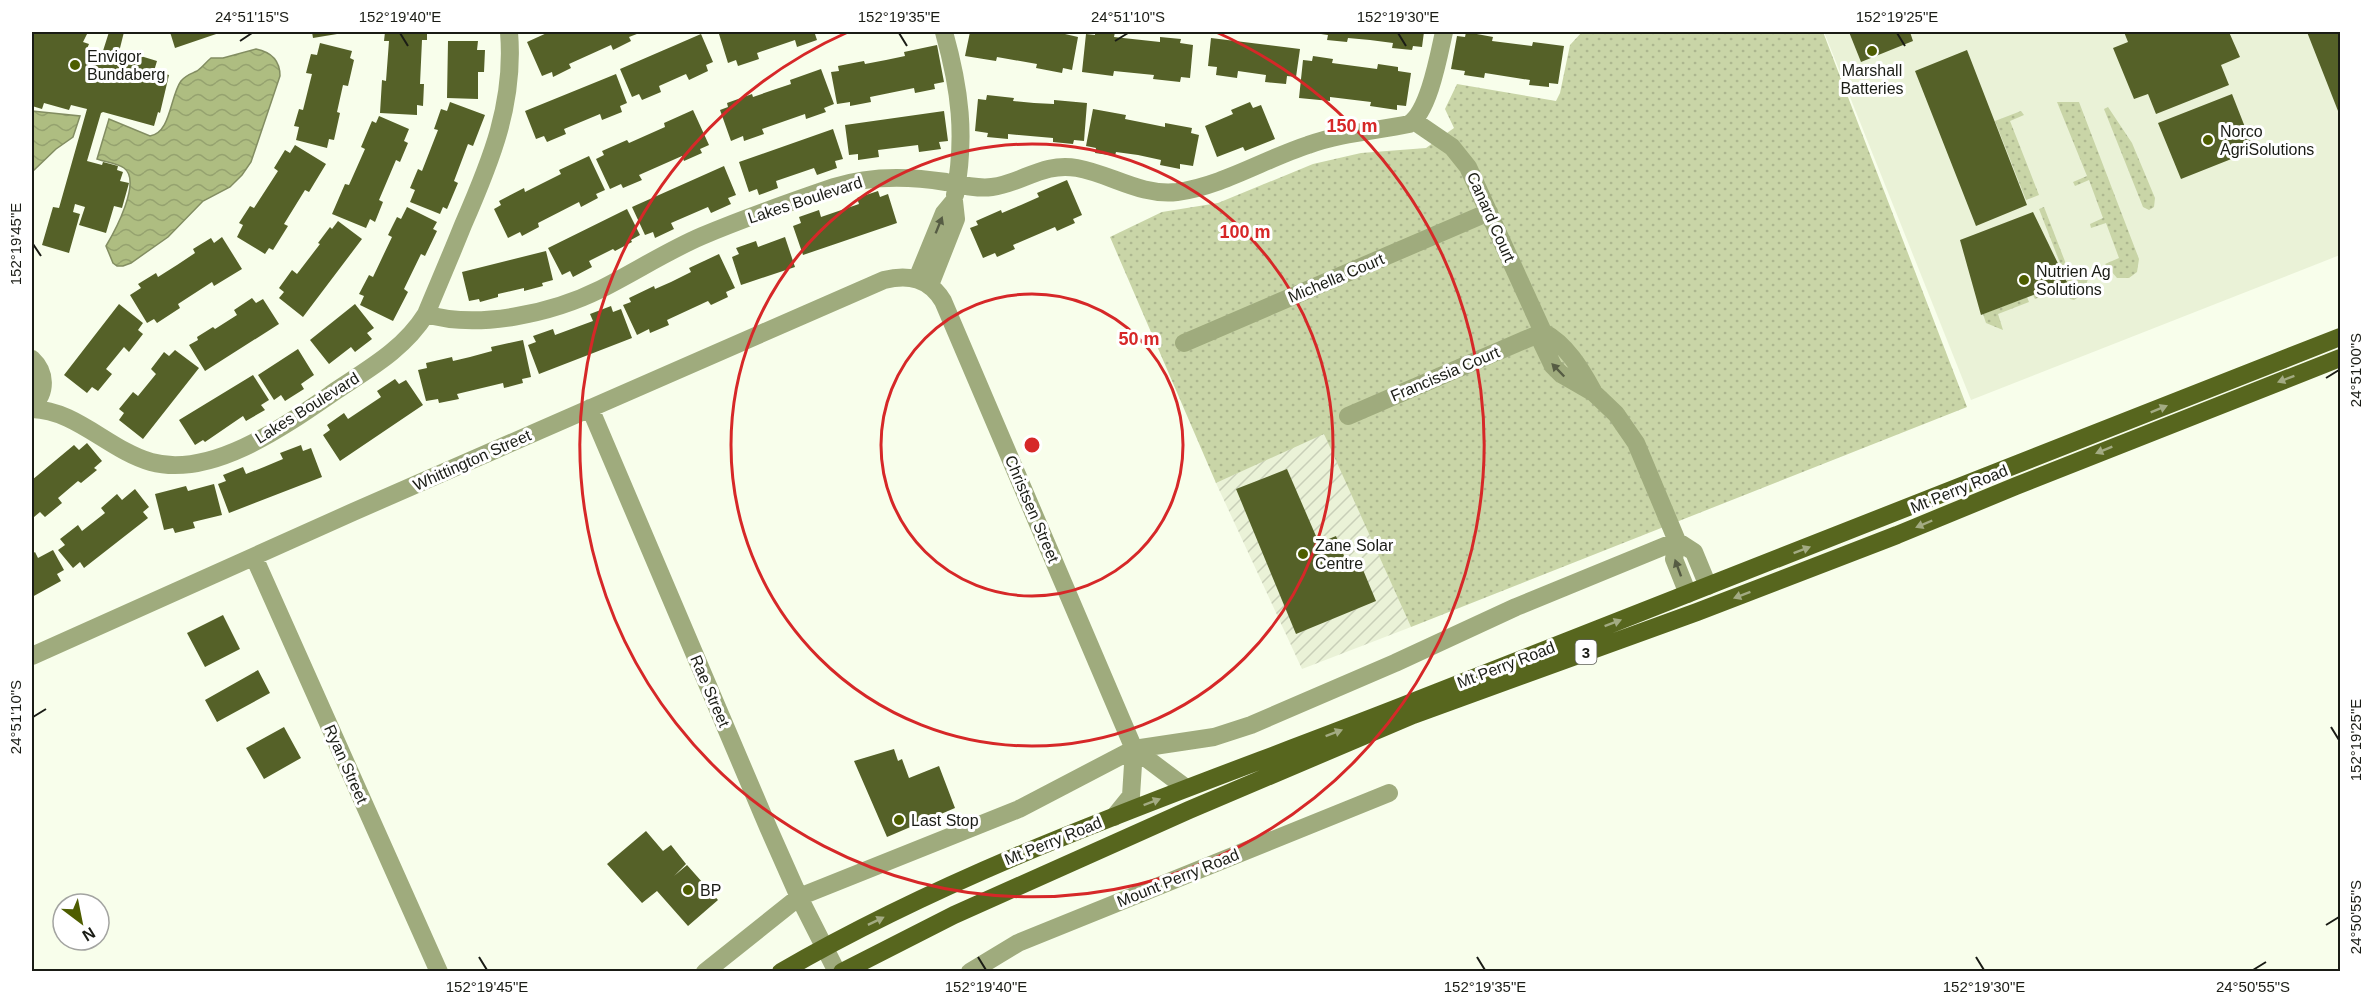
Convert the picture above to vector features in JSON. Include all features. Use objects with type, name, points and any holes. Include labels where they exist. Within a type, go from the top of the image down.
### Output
[{"type":"main road","name":"Mt Perry Road","points":[[781,972],[824,947],[1007,859],[2340,337]]},
{"type":"main road","name":"Mt Perry Road","points":[[842,972],[954,915],[1189,810],[1413,715],[1716,605],[2340,358]]},
{"type":"main road","points":[[1708,586],[1716,605]]},
{"type":"main road","points":[[1688,594],[1697,612]]},
{"type":"street","name":"Lakes Boulevard","points":[[71,419],[126,452],[153,462],[190,463],[232,452],[276,431],[395,351],[417,329],[426,314],[487,169],[503,120],[508,91],[511,52],[509,32]]},
{"type":"street","points":[[923,282],[944,213],[956,193],[961,142],[959,92],[944,32]]},
{"type":"street","points":[[1414,121],[1426,97],[1444,32]]},
{"type":"street","name":"Lakes Boulevard","points":[[426,314],[458,321],[477,321],[499,319],[557,306],[601,289],[654,259],[702,236],[851,182],[882,177],[908,178],[956,193],[989,188],[1040,170],[1064,167],[1090,171],[1146,190],[1178,192],[1210,184],[1310,144],[1352,133],[1409,124],[1414,121]]},
{"type":"street","name":"Canard Court","points":[[1414,121],[1452,147],[1468,167],[1543,332]]},
{"type":"street","name":"Michella Court","points":[[1184,343],[1489,212]]},
{"type":"street","name":"Whittington Street","points":[[32,656],[884,280],[906,277],[923,282]]},
{"type":"street","name":"Christsen Street","points":[[923,282],[943,301],[1134,749],[1131,796],[1113,817]]},
{"type":"street","points":[[1543,332],[1578,364],[1594,393],[1616,414],[1636,443],[1677,541],[1674,559],[1688,594]]},
{"type":"street","name":"Francissia Court","points":[[1348,416],[1543,332]]},
{"type":"street","points":[[32,359],[40,368],[52,397],[71,419]]},
{"type":"street","points":[[43,375],[41,395],[32,407],[71,419]]},
{"type":"street","name":"Rae Street","points":[[590,408],[799,897],[837,972]]},
{"type":"street","points":[[705,972],[799,897],[1019,809],[1134,749],[1214,737],[1251,725],[1395,663],[1516,607],[1677,541]]},
{"type":"street","points":[[1677,541],[1694,552],[1708,586]]},
{"type":"street","name":"Ryan Street","points":[[254,557],[439,972]]},
{"type":"street","points":[[1134,749],[1186,788]]},
{"type":"street","name":"Mount Perry Road","points":[[970,972],[1018,943],[1389,793]]},
{"type":"shaded area","points":[[1582,32],[1823,32],[1967,407],[1411,627],[1324,434],[1216,483],[1110,237],[1162,212],[1218,203],[1313,164],[1361,153],[1426,148],[1454,128],[1445,109],[1457,84],[1556,101],[1560,93],[1570,45]]},
{"type":"shaded area","points":[[1824,32],[2340,32],[2340,255],[1971,400]]},
{"type":"shaded area","points":[[2057,102],[2079,102],[2139,259],[2137,272],[2129,278],[2117,278],[2105,264],[2119,258],[2106,223],[2091,228],[2090,224],[2103,218],[2089,180],[2075,186],[2073,182],[2087,176]]},
{"type":"shaded area","points":[[2108,107],[2132,143],[2155,198],[2154,207],[2149,210],[2143,207],[2104,109]]},
{"type":"shaded area","points":[[2021,111],[2024,115],[2010,121],[2039,195],[2026,200],[1995,121]]},
{"type":"shaded area","points":[[2044,207],[2071,277],[2085,272],[2088,279],[2083,294],[2074,300],[2070,299],[2065,288],[2035,299],[2033,295],[2067,281],[2039,209]]},
{"type":"shaded area","points":[[2027,297],[2029,302],[1998,314],[2003,330],[1986,323],[1983,314]]},
{"type":"shaded area","points":[[1324,433],[1411,627],[1302,669],[1216,483]]},
{"type":"water","points":[[256,49],[274,58],[280,76],[251,162],[230,187],[203,201],[168,237],[131,263],[117,266],[113,263],[106,246],[125,206],[130,184],[129,174],[124,168],[97,159],[109,119],[150,136],[157,133],[166,121],[177,88],[185,77],[199,69],[211,58],[223,58]]},
{"type":"water","points":[[32,111],[80,116],[73,137],[56,149],[32,172]]},
{"type":"building","points":[[32,32],[88,32],[83,42],[89,44],[86,51],[102,54],[109,32],[124,32],[117,60],[131,64],[134,54],[157,61],[154,71],[169,75],[160,113],[158,112],[154,126],[101,113],[87,161],[118,166],[117,170],[123,172],[120,181],[129,183],[122,208],[114,206],[106,233],[79,225],[85,207],[75,204],[73,212],[80,214],[69,253],[42,245],[53,207],[59,208],[87,109],[71,105],[69,110],[44,103],[42,109],[32,106]]},
{"type":"building","points":[[170,32],[222,32],[175,48]]},
{"type":"building","points":[[312,32],[343,32],[343,33],[313,38]]},
{"type":"building","points":[[385,32],[427,32],[427,40],[422,40],[420,84],[424,84],[423,106],[417,105],[417,115],[380,113],[382,80],[386,81],[389,41],[384,41]]},
{"type":"building","points":[[549,32],[642,32],[629,37],[631,41],[613,50],[611,45],[569,64],[571,68],[553,77],[552,72],[542,76],[527,42]]},
{"type":"building","points":[[725,32],[821,32],[815,34],[817,40],[797,47],[795,40],[757,53],[759,59],[738,66],[736,60],[728,63],[719,34]]},
{"type":"building","points":[[970,32],[1066,32],[1065,34],[1078,37],[1072,70],[1063,68],[1062,73],[1036,68],[1037,64],[997,57],[996,61],[965,56]]},
{"type":"building","points":[[1095,32],[1115,32],[1114,37],[1160,42],[1160,37],[1181,39],[1180,43],[1193,45],[1190,78],[1181,77],[1180,82],[1153,79],[1154,75],[1114,71],[1113,76],[1082,72],[1086,34],[1095,35]]},
{"type":"building","points":[[1315,32],[1424,32],[1422,47],[1413,46],[1412,50],[1392,48],[1393,43],[1370,40],[1348,38],[1347,42],[1327,40],[1328,35]]},
{"type":"building","points":[[1466,32],[1493,37],[1492,41],[1532,46],[1533,42],[1564,46],[1558,84],[1549,83],[1549,87],[1529,85],[1530,80],[1485,73],[1484,78],[1464,75],[1465,71],[1451,69],[1457,36],[1465,37]]},
{"type":"building","name":"Marshall Batteries","points":[[1849,32],[1910,32],[1913,41],[1861,62]]},
{"type":"building","points":[[2124,32],[2229,32],[2240,57],[2221,65],[2229,85],[2156,114],[2148,94],[2134,99],[2113,48],[2128,42]]},
{"type":"building","points":[[2307,32],[2340,32],[2340,116]]},
{"type":"building","points":[[701,34],[713,62],[706,65],[708,71],[689,80],[686,74],[659,86],[661,92],[642,100],[639,94],[632,97],[620,69]]},
{"type":"building","points":[[1211,38],[1300,49],[1296,77],[1287,76],[1286,84],[1265,82],[1266,75],[1238,71],[1237,78],[1216,75],[1217,67],[1208,66]]},
{"type":"building","points":[[448,41],[478,41],[477,50],[485,50],[484,72],[478,72],[478,99],[447,98]]},
{"type":"building","points":[[320,43],[352,51],[350,58],[354,60],[348,86],[343,85],[334,140],[329,139],[327,148],[296,140],[299,127],[294,126],[299,109],[303,110],[312,74],[306,73],[311,54],[317,55]]},
{"type":"building","points":[[937,45],[944,82],[934,84],[935,89],[915,93],[914,88],[870,97],[871,102],[850,106],[850,102],[837,104],[831,72],[839,71],[838,66],[864,61],[865,64],[905,56],[904,52]]},
{"type":"building","points":[[1967,50],[2027,205],[1976,226],[1915,71]]},
{"type":"building","points":[[1313,56],[1333,59],[1332,63],[1377,69],[1378,64],[1398,67],[1398,71],[1411,73],[1406,106],[1397,105],[1397,110],[1370,106],[1371,102],[1330,97],[1330,101],[1299,98],[1303,60],[1312,61]]},
{"type":"building","points":[[821,69],[834,104],[824,108],[826,112],[806,119],[805,114],[762,129],[764,134],[744,141],[743,136],[731,141],[720,110],[728,107],[727,103],[791,84],[790,80]]},
{"type":"building","points":[[616,74],[627,103],[620,106],[622,112],[602,120],[600,114],[564,129],[566,134],[547,142],[544,136],[536,139],[525,111]]},
{"type":"building","name":"Norco AgriSolutions","points":[[2232,94],[2254,150],[2181,179],[2158,123]]},
{"type":"building","points":[[987,95],[1034,103],[1054,104],[1054,100],[1087,103],[1084,141],[1074,140],[1073,144],[1053,142],[1053,138],[1008,134],[1008,139],[987,137],[988,133],[975,131],[978,99],[986,100]]},
{"type":"building","points":[[450,102],[485,115],[473,146],[468,144],[454,181],[458,183],[447,209],[443,207],[440,214],[410,202],[415,190],[410,188],[418,169],[422,171],[438,130],[434,129],[441,109],[447,111]]},
{"type":"building","points":[[1250,102],[1253,108],[1261,105],[1275,139],[1245,151],[1243,147],[1217,157],[1205,126],[1233,114],[1231,110]]},
{"type":"building","points":[[1093,109],[1126,115],[1125,119],[1165,127],[1165,123],[1192,128],[1191,133],[1199,135],[1193,166],[1180,164],[1180,169],[1160,165],[1161,160],[1138,155],[1116,152],[1115,156],[1095,153],[1096,148],[1086,146]]},
{"type":"building","points":[[693,110],[709,145],[700,149],[702,153],[684,161],[682,156],[639,175],[642,180],[623,188],[621,184],[610,189],[596,159],[604,155],[602,151],[627,140],[629,143],[665,127],[664,123]]},
{"type":"building","points":[[944,111],[948,141],[939,142],[941,149],[919,152],[918,145],[878,150],[879,157],[858,160],[858,154],[849,155],[845,125]]},
{"type":"building","points":[[379,116],[409,129],[404,141],[408,143],[400,162],[396,160],[379,200],[383,202],[375,222],[370,219],[366,228],[332,214],[345,184],[349,185],[365,149],[361,147],[372,121],[376,123]]},
{"type":"building","points":[[833,129],[843,159],[835,161],[837,168],[817,175],[814,168],[776,181],[778,188],[759,195],[757,189],[749,192],[739,162]]},
{"type":"building","points":[[295,145],[326,164],[309,192],[305,190],[284,224],[288,226],[273,250],[269,248],[265,254],[237,237],[243,225],[239,223],[250,206],[254,208],[278,171],[274,168],[285,150],[290,153]]},
{"type":"building","points":[[589,156],[605,190],[596,194],[598,198],[581,207],[579,202],[538,223],[539,227],[522,236],[520,232],[508,238],[494,209],[501,205],[499,201],[524,188],[525,192],[561,174],[559,170]]},
{"type":"building","points":[[724,166],[736,195],[728,198],[731,204],[711,213],[708,207],[671,223],[674,229],[655,238],[653,232],[645,235],[632,207]]},
{"type":"building","points":[[1067,180],[1082,215],[1073,219],[1075,223],[1057,231],[1055,227],[1013,245],[1015,249],[997,257],[995,253],[983,258],[970,228],[978,225],[976,221],[1039,197],[1037,193]]},
{"type":"building","points":[[878,191],[880,197],[888,194],[897,223],[803,255],[793,226],[801,223],[799,217],[819,210],[821,217],[859,204],[857,198]]},
{"type":"building","points":[[407,207],[437,222],[433,229],[437,231],[425,256],[421,254],[404,289],[408,292],[393,321],[360,305],[364,296],[359,294],[369,275],[373,277],[392,237],[388,235],[397,217],[401,219]]},
{"type":"building","points":[[627,209],[640,235],[615,251],[613,249],[589,261],[592,267],[573,277],[570,271],[562,275],[548,248]]},
{"type":"building","points":[[2033,212],[2067,282],[1981,315],[1960,240]]},
{"type":"building","points":[[338,221],[362,239],[303,317],[279,298],[284,292],[279,288],[292,270],[297,274],[330,227],[332,229]]},
{"type":"building","points":[[222,237],[242,269],[214,286],[212,282],[178,304],[180,308],[157,323],[154,319],[147,323],[130,295],[141,288],[138,284],[156,273],[158,277],[195,253],[193,249],[211,238],[214,243]]},
{"type":"building","points":[[785,237],[795,267],[741,285],[732,257],[739,254],[736,248],[756,241],[758,247]]},
{"type":"building","points":[[546,251],[553,280],[542,283],[543,286],[498,294],[498,297],[480,302],[479,299],[469,301],[462,272]]},
{"type":"building","points":[[719,254],[735,288],[726,292],[728,297],[711,305],[708,301],[667,320],[669,325],[650,333],[649,329],[637,335],[623,305],[631,302],[629,298],[654,286],[655,289],[671,282],[691,272],[689,268]]},
{"type":"building","points":[[252,298],[256,303],[263,299],[279,324],[205,371],[189,345],[213,327],[215,329],[237,315],[234,310]]},
{"type":"building","points":[[119,304],[143,323],[138,330],[143,334],[129,352],[124,347],[106,369],[112,374],[98,391],[92,387],[87,393],[64,375]]},
{"type":"building","points":[[355,304],[374,328],[367,333],[372,339],[355,352],[351,347],[329,364],[310,340]]},
{"type":"building","points":[[611,306],[613,312],[621,309],[632,338],[539,374],[528,345],[536,342],[533,336],[553,329],[555,335],[593,321],[590,314]]},
{"type":"building","points":[[523,340],[531,377],[522,379],[523,383],[504,388],[503,383],[457,394],[459,399],[439,403],[438,399],[426,401],[418,370],[427,368],[426,363],[452,357],[453,361],[470,357],[492,351],[491,347]]},
{"type":"building","points":[[298,349],[314,375],[301,384],[304,389],[285,401],[281,395],[274,400],[258,375]]},
{"type":"building","points":[[175,350],[199,368],[143,439],[119,420],[124,413],[119,409],[133,392],[138,396],[156,374],[151,369],[164,352],[169,356]]},
{"type":"building","points":[[253,375],[269,400],[261,405],[265,410],[246,421],[243,416],[205,442],[203,440],[195,445],[179,420]]},
{"type":"building","points":[[395,379],[399,384],[406,380],[423,405],[340,461],[323,435],[330,430],[327,425],[344,413],[348,419],[381,397],[377,391]]},
{"type":"building","points":[[87,443],[102,461],[94,468],[97,470],[81,483],[78,481],[58,498],[62,503],[45,517],[40,512],[34,517],[32,514],[32,480],[74,445],[79,450]]},
{"type":"building","points":[[301,445],[303,451],[311,448],[322,477],[229,513],[218,484],[226,481],[223,475],[243,467],[246,474],[283,459],[280,453]]},
{"type":"building","name":"Zane Solar Centre","points":[[1287,469],[1319,543],[1336,536],[1349,568],[1361,565],[1376,601],[1296,634],[1236,489]]},
{"type":"building","points":[[214,484],[222,515],[193,522],[195,528],[175,533],[173,528],[164,530],[155,494],[186,486],[188,491]]},
{"type":"building","points":[[135,489],[149,507],[143,512],[148,518],[84,568],[80,562],[73,568],[58,550],[65,545],[60,539],[78,525],[82,531],[105,513],[101,508],[117,494],[122,500]]},
{"type":"building","points":[[53,550],[64,570],[57,574],[61,581],[32,597],[32,554],[35,552],[38,558]]},
{"type":"building","points":[[223,615],[240,649],[205,667],[187,633]]},
{"type":"building","points":[[258,670],[270,693],[217,722],[205,700]]},
{"type":"building","points":[[284,727],[301,758],[264,779],[246,748]]},
{"type":"building","points":[[894,749],[898,761],[902,759],[909,778],[939,766],[955,808],[887,837],[854,761]]},
{"type":"building","points":[[646,831],[663,851],[671,845],[686,864],[674,876],[687,865],[718,900],[688,926],[657,891],[642,903],[607,864]]},
{"type":"place","name":"Marshall Batteries","points":[[1872,51]]},
{"type":"place","name":"Envigor Bundaberg","points":[[75,65]]},
{"type":"place","name":"Norco AgriSolutions","points":[[2208,140]]},
{"type":"place","name":"Nutrien Ag Solutions","points":[[2024,280]]},
{"type":"place","name":"Zane Solar Centre","points":[[1303,554]]},
{"type":"place","name":"Last Stop","points":[[899,820]]},
{"type":"place","name":"BP","points":[[688,890]]}]
